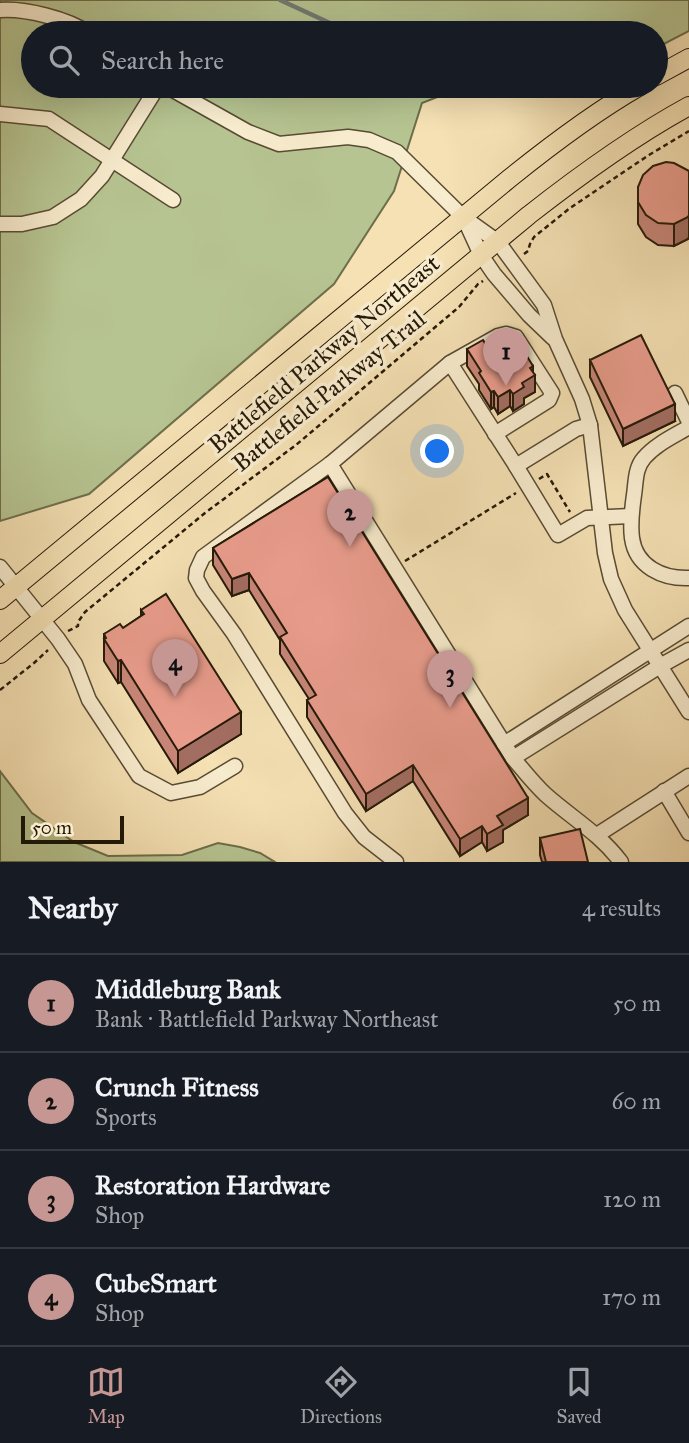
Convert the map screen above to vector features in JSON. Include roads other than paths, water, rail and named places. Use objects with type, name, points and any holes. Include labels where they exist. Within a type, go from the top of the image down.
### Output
[{"type":"main road","points":[[668,69],[689,58]]},
{"type":"main road","name":"Battlefield Parkway Northeast","points":[[0,600],[552,144],[620,98]]},
{"type":"main road","name":"Battlefield Parkway Northeast","points":[[0,654],[498,242],[603,159],[689,106]]},
{"type":"street","points":[[0,10],[10,9],[60,21]]},
{"type":"street","points":[[0,224],[22,224],[52,217],[81,199],[102,176],[150,98]]},
{"type":"street","points":[[187,98],[248,132],[279,144],[348,137],[369,140],[397,152],[463,217],[498,242],[544,305],[555,340],[582,399],[590,425],[605,553],[616,592],[689,712]]},
{"type":"street","points":[[0,114],[49,119],[173,200]]},
{"type":"street","points":[[463,217],[481,256],[494,274],[555,340]]},
{"type":"street","points":[[396,862],[364,838],[345,813],[234,634],[203,591],[196,578],[197,570],[203,557],[330,464],[450,363],[498,335],[506,334],[516,337],[552,393],[549,400],[495,434]]},
{"type":"street","points":[[450,363],[558,535],[587,518],[631,516]]},
{"type":"street","points":[[675,393],[689,425],[657,446],[643,459],[637,470],[631,516],[632,540],[637,554],[653,570],[665,576],[689,578]]},
{"type":"street","points":[[516,466],[576,429],[590,425]]},
{"type":"street","points":[[330,464],[513,758],[547,796],[597,835],[621,862]]},
{"type":"street","points":[[0,567],[75,664],[89,700],[139,776],[171,793],[200,787],[235,766]]},
{"type":"street","points":[[504,744],[689,626]]},
{"type":"street","points":[[513,758],[689,650]]},
{"type":"street","points":[[597,835],[689,776]]},
{"type":"street","points":[[664,792],[689,833]]},
{"type":"waterway","points":[[280,0],[326,21]]},
{"type":"place","name":"Middleburg Bank","points":[[506,386]]},
{"type":"place","name":"Crunch Fitness","points":[[350,547]]},
{"type":"place","name":"CubeSmart","points":[[175,697]]},
{"type":"place","name":"Restoration Hardware","points":[[450,708]]}]
